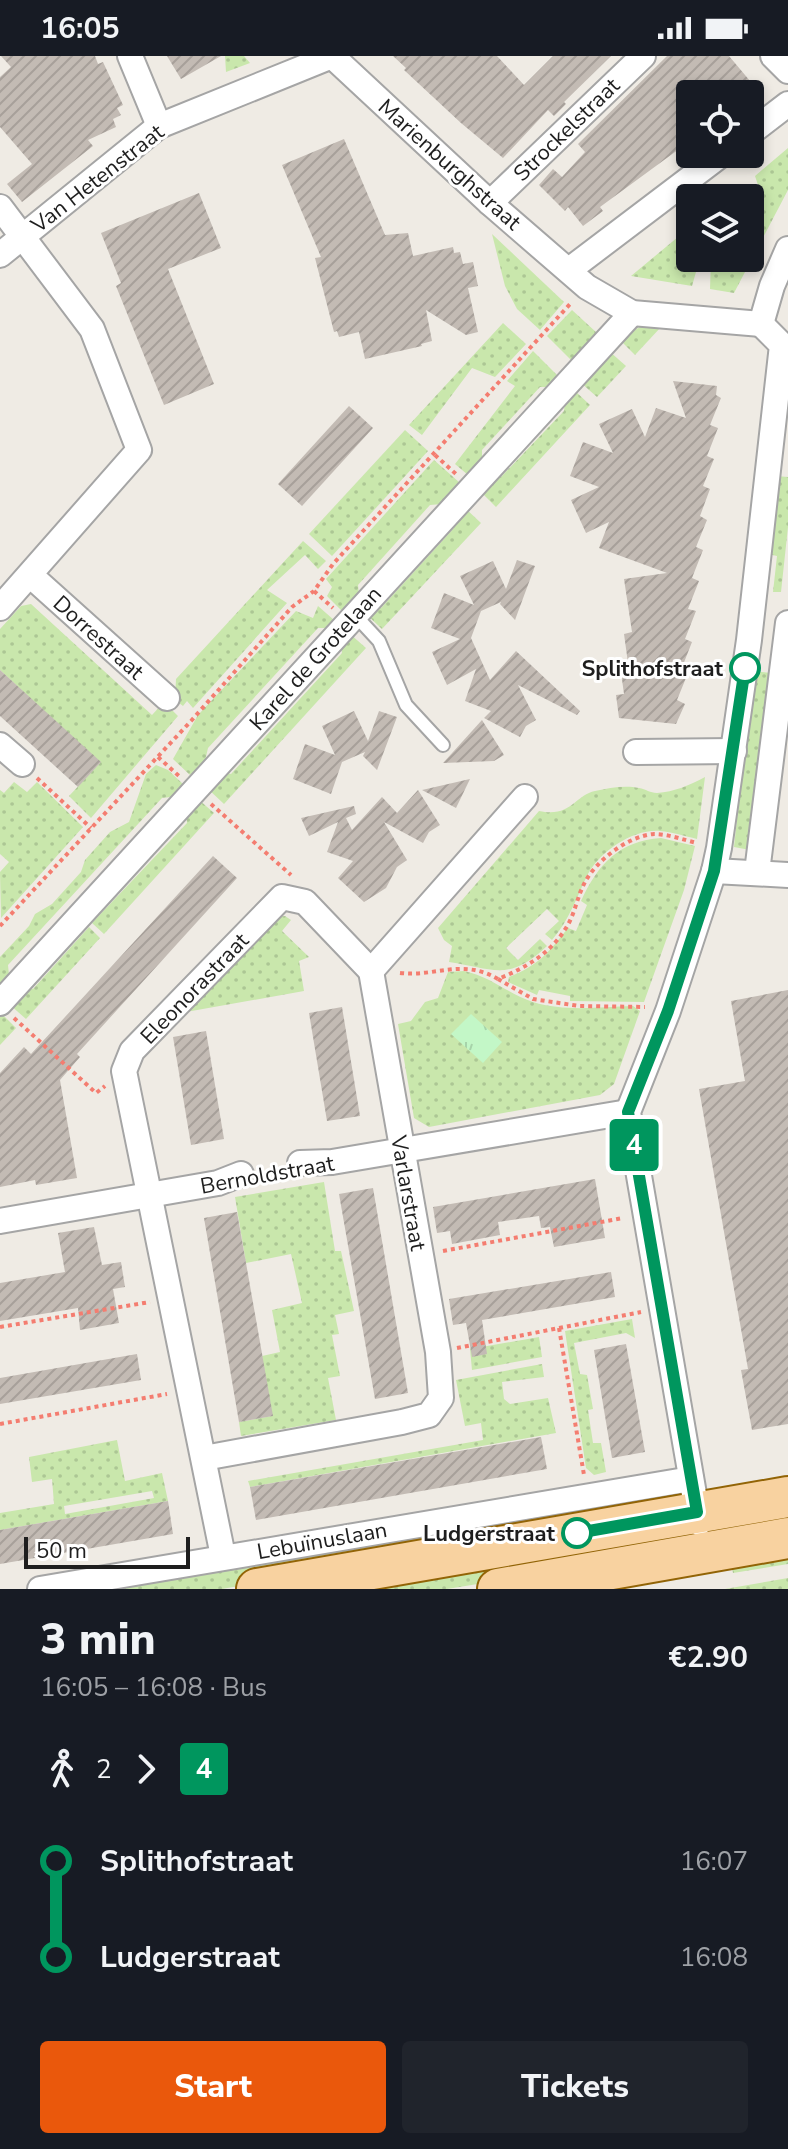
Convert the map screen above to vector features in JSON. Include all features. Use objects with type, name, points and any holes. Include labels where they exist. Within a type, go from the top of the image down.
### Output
[{"type":"main road","name":"Lebuïnuslaan","points":[[257,1589],[694,1496],[788,1497]]},
{"type":"main road","points":[[498,1589],[788,1538]]},
{"type":"street","points":[[130,56],[159,126]]},
{"type":"street","name":"Van Hetenstraat","points":[[0,255],[159,126],[332,56]]},
{"type":"street","name":"Marienburghstraat","points":[[332,56],[490,203],[578,278],[632,313]]},
{"type":"street","name":"Strockelstraat","points":[[490,203],[643,56]]},
{"type":"street","points":[[773,56],[788,71]]},
{"type":"street","points":[[764,122],[788,104]]},
{"type":"street","points":[[578,278],[706,168]]},
{"type":"street","points":[[0,207],[92,329],[139,450],[0,608]]},
{"type":"street","points":[[761,324],[772,286],[788,249]]},
{"type":"street","points":[[632,313],[761,324],[785,345],[779,457],[716,859],[668,1011],[628,1112],[705,1553]]},
{"type":"street","name":"Karel de Grotelaan","points":[[4,1008],[354,614],[632,313]]},
{"type":"street","name":"Dorrestraat","points":[[30,575],[167,698]]},
{"type":"street","points":[[757,872],[788,623]]},
{"type":"street","points":[[749,640],[787,650]]},
{"type":"street","points":[[0,745],[22,764]]},
{"type":"street","points":[[636,752],[734,751]]},
{"type":"street","points":[[282,897],[305,902],[375,966],[525,797]]},
{"type":"street","points":[[716,859],[757,872],[788,875]]},
{"type":"street","name":"Eleonorastraat","points":[[124,1071],[132,1051],[282,897]]},
{"type":"street","name":"Varlarstraat","points":[[204,1458],[429,1415],[441,1398],[438,1352],[402,1151],[375,966]]},
{"type":"street","points":[[124,1071],[223,1556]]},
{"type":"street","name":"Bernoldstraat","points":[[300,1163],[332,1162],[628,1112]]},
{"type":"street","name":"Bernoldstraat","points":[[0,1221],[218,1183],[241,1174]]},
{"type":"street","name":"Lebuïnuslaan","points":[[40,1589],[97,1584],[223,1556],[587,1495],[694,1496]]},
{"type":"lane","points":[[354,614],[379,641],[406,705],[443,745]]},
{"type":"path","name":"Karel de Grotelaan","points":[[0,926],[158,757],[292,607],[314,591],[333,564],[435,455],[578,278]]},
{"type":"path","points":[[435,455],[471,488]]},
{"type":"path","points":[[158,757],[291,876],[282,897]]},
{"type":"path","points":[[22,764],[91,828]]},
{"type":"path","points":[[498,979],[527,966],[555,942],[567,927],[586,881],[602,861],[630,841],[654,834],[716,859]]},
{"type":"path","points":[[375,966],[414,974],[458,967],[473,969],[533,999],[579,1006],[635,1005],[668,1011]]},
{"type":"path","points":[[4,1008],[96,1093],[124,1071]]},
{"type":"path","points":[[420,1256],[646,1215]]},
{"type":"path","points":[[0,1327],[172,1298]]},
{"type":"path","points":[[438,1352],[663,1308]]},
{"type":"path","points":[[559,1328],[587,1495]]},
{"type":"path","points":[[0,1424],[190,1390]]},
{"type":"green space","points":[[225,56],[244,56],[250,63],[226,72]]},
{"type":"green space","points":[[788,148],[788,190],[764,236],[764,184],[758,184],[755,176]]},
{"type":"green space","points":[[492,234],[564,302],[540,330],[517,309],[505,286]]},
{"type":"green space","points":[[676,239],[676,272],[696,272],[692,286],[631,276]]},
{"type":"green space","points":[[711,272],[745,272],[734,293],[710,289]]},
{"type":"green space","points":[[572,310],[597,333],[572,361],[547,336]]},
{"type":"green space","points":[[503,323],[526,344],[495,377],[472,368],[422,435],[409,425]]},
{"type":"green space","points":[[641,326],[661,327],[635,355],[620,340]]},
{"type":"green space","points":[[533,351],[558,376],[551,387],[540,387],[482,450],[482,462],[468,475],[455,464],[515,386],[507,381]]},
{"type":"green space","points":[[609,351],[626,366],[597,397],[580,382]]},
{"type":"green space","points":[[574,390],[590,405],[496,507],[481,492],[496,475],[501,477],[564,411],[565,401]]},
{"type":"green space","points":[[405,430],[428,451],[332,556],[309,534]]},
{"type":"green space","points":[[434,460],[460,483],[442,504],[430,505],[358,585],[359,595],[342,611],[327,596],[332,587],[326,579]]},
{"type":"green space","points":[[776,476],[788,477],[788,527],[781,592],[773,592],[777,556],[768,554]]},
{"type":"green space","points":[[465,508],[481,523],[382,629],[366,614],[376,605],[381,608],[454,528],[452,524]]},
{"type":"green space","points":[[303,541],[326,561],[318,569],[305,555],[267,590],[287,603],[193,708],[187,701],[183,706],[175,700],[176,679]]},
{"type":"green space","points":[[31,604],[152,715],[164,702],[178,716],[91,818],[69,796],[100,763],[0,670],[0,629],[21,606]]},
{"type":"green space","points":[[318,606],[334,620],[328,628],[318,628],[208,748],[205,761],[190,775],[173,759],[198,715],[296,611],[313,618]]},
{"type":"green space","points":[[349,633],[366,648],[224,804],[207,788],[223,772],[231,774],[342,653],[341,645]]},
{"type":"green space","points":[[753,671],[771,673],[750,850],[734,847]]},
{"type":"green space","points":[[156,765],[168,770],[183,784],[171,797],[162,798],[8,965],[9,975],[0,985],[0,957],[29,926],[35,914],[52,904],[81,872],[85,860],[110,832],[129,822],[146,774]]},
{"type":"green space","points":[[705,777],[697,839],[650,831],[629,838],[609,850],[588,874],[568,917],[552,940],[545,934],[559,921],[547,909],[506,948],[518,960],[540,939],[547,946],[534,957],[522,965],[501,970],[449,962],[452,946],[444,940],[438,928],[539,811],[566,809],[588,793],[600,790],[628,787],[655,793],[682,788]]},
{"type":"green space","points":[[14,782],[27,792],[37,782],[83,827],[1,918],[0,872],[9,862],[0,854],[0,790],[4,793]]},
{"type":"green space","points":[[198,799],[214,813],[104,934],[92,923],[187,823],[186,813]]},
{"type":"green space","points":[[661,838],[695,846],[684,890],[644,1002],[570,1001],[570,996],[539,990],[537,995],[508,982],[509,977],[542,957],[568,928],[576,931],[587,905],[581,901],[595,876],[612,857],[633,844]]},
{"type":"green space","points":[[285,916],[291,920],[282,931],[309,957],[299,961],[304,991],[186,1012],[277,917]]},
{"type":"green space","points":[[89,927],[100,938],[26,1019],[9,1004],[22,989],[33,989]]},
{"type":"green space","points":[[464,971],[483,977],[524,999],[545,1005],[583,1008],[633,1006],[640,1011],[614,1084],[600,1095],[429,1127],[414,1118],[398,1024],[411,1021],[425,1002],[438,998],[448,972]]},
{"type":"green space","points":[[471,1014],[502,1042],[483,1063],[451,1034]]},
{"type":"green space","points":[[0,1015],[16,1028],[0,1045]]},
{"type":"green space","points":[[324,1182],[335,1251],[341,1251],[354,1311],[335,1315],[339,1334],[332,1335],[340,1376],[328,1378],[336,1420],[241,1436],[239,1422],[272,1416],[262,1356],[280,1352],[272,1310],[302,1303],[291,1254],[246,1263],[235,1197]]},
{"type":"green space","points":[[632,1319],[635,1338],[626,1333],[574,1343],[580,1374],[587,1375],[593,1409],[588,1410],[593,1443],[601,1443],[606,1472],[594,1475],[586,1468],[565,1331]]},
{"type":"green space","points":[[539,1337],[542,1357],[472,1370],[470,1349]]},
{"type":"green space","points":[[542,1364],[544,1377],[502,1382],[504,1399],[510,1404],[548,1398],[556,1433],[250,1487],[248,1481],[483,1440],[481,1423],[465,1426],[456,1380]]},
{"type":"green space","points":[[117,1440],[125,1481],[162,1473],[168,1501],[0,1530],[0,1513],[54,1504],[52,1479],[32,1482],[29,1457]],"holes":[[[152,1491],[154,1498],[65,1514],[64,1506]]]},
{"type":"green space","points":[[575,1507],[577,1518],[528,1536],[222,1589],[118,1589],[119,1586]]},
{"type":"green space","points":[[661,1527],[666,1553],[447,1589],[307,1589]]},
{"type":"green space","points":[[788,1547],[788,1564],[733,1573],[730,1558]]},
{"type":"green space","points":[[788,1578],[788,1589],[725,1589]]},
{"type":"building","points":[[1,56],[95,56],[98,64],[103,62],[123,105],[117,108],[121,115],[113,119],[116,127],[88,140],[93,146],[22,202],[7,184],[32,164],[0,127],[0,77],[11,67]]},
{"type":"building","points":[[167,56],[221,56],[181,79]]},
{"type":"building","points":[[393,56],[497,56],[524,85],[553,56],[611,56],[554,116],[548,110],[503,158],[461,123]]},
{"type":"building","points":[[667,56],[729,56],[749,80],[676,80],[676,151],[600,207],[603,211],[583,226],[568,207],[565,211],[539,185],[553,169],[562,177],[585,152],[578,144]]},
{"type":"building","points":[[344,139],[385,235],[408,233],[413,256],[453,247],[454,253],[460,252],[463,264],[473,262],[478,286],[468,288],[478,332],[466,335],[426,310],[432,341],[365,359],[359,332],[339,337],[337,331],[334,332],[315,258],[321,257],[282,165]]},
{"type":"building","points":[[199,193],[221,248],[168,269],[214,384],[164,405],[116,286],[121,283],[101,233]]},
{"type":"building","points":[[673,381],[717,386],[716,395],[721,398],[710,425],[718,428],[707,456],[714,459],[703,486],[710,489],[700,516],[707,520],[696,547],[703,550],[692,578],[699,581],[688,609],[696,611],[685,639],[692,642],[681,670],[688,673],[677,700],[685,704],[676,724],[619,718],[616,695],[624,694],[620,665],[628,663],[624,634],[632,632],[624,579],[667,573],[599,548],[609,522],[586,533],[571,500],[599,487],[570,476],[583,442],[613,453],[599,424],[632,409],[645,437],[656,408],[686,418]]},
{"type":"building","points":[[349,406],[373,428],[302,506],[278,484]]},
{"type":"building","points":[[517,560],[535,566],[515,620],[501,602],[481,611],[471,638],[490,680],[516,651],[580,711],[577,715],[518,685],[536,720],[526,726],[520,737],[484,718],[491,711],[465,701],[476,669],[447,685],[432,652],[460,639],[431,628],[444,593],[474,605],[460,576],[493,561],[506,589]]},
{"type":"building","points":[[0,670],[101,762],[78,787],[0,716]]},
{"type":"building","points":[[354,711],[368,741],[379,711],[397,717],[377,770],[363,756],[365,752],[342,762],[331,794],[293,779],[305,744],[335,755],[322,726]]},
{"type":"building","points":[[482,720],[504,755],[494,761],[443,763]]},
{"type":"building","points":[[470,779],[456,808],[422,790]]},
{"type":"building","points":[[418,790],[440,825],[429,832],[423,843],[384,822],[407,860],[397,867],[386,888],[364,902],[338,878],[353,861],[327,852],[338,822],[309,836],[301,818],[354,806],[356,814],[346,818],[352,830],[382,797],[397,813]]},
{"type":"building","points":[[213,856],[237,878],[77,1054],[80,1057],[60,1080],[77,1178],[36,1185],[35,1180],[0,1187],[0,1073],[24,1047],[31,1054]]},
{"type":"building","points":[[788,990],[788,1424],[752,1430],[741,1370],[748,1369],[699,1089],[745,1081],[731,1001]]},
{"type":"building","points":[[342,1007],[360,1116],[327,1121],[309,1013]]},
{"type":"building","points":[[206,1031],[224,1139],[191,1145],[173,1037]]},
{"type":"building","points":[[595,1179],[605,1238],[554,1247],[550,1227],[541,1228],[539,1216],[498,1222],[500,1235],[452,1244],[450,1231],[437,1233],[433,1207]]},
{"type":"building","points":[[373,1188],[408,1393],[375,1399],[339,1194]]},
{"type":"building","points":[[237,1212],[273,1416],[239,1422],[204,1218]]},
{"type":"building","points":[[94,1227],[102,1265],[121,1262],[125,1287],[113,1289],[119,1323],[80,1330],[78,1308],[0,1321],[0,1283],[65,1272],[58,1233]]},
{"type":"building","points":[[611,1272],[615,1297],[482,1320],[487,1354],[472,1357],[466,1323],[453,1325],[449,1299]]},
{"type":"building","points":[[626,1344],[645,1452],[612,1458],[594,1350]]},
{"type":"building","points":[[137,1354],[141,1380],[0,1404],[0,1378]]},
{"type":"building","points":[[541,1437],[547,1469],[256,1520],[250,1487]]},
{"type":"building","points":[[168,1501],[173,1534],[0,1564],[0,1530]]},
{"type":"bus line","name":"4","points":[[577,1533],[697,1512],[628,1112],[668,1011],[714,871],[745,668]]},
{"type":"place","name":"Splithofstraat","points":[[745,668]]},
{"type":"place","name":"Ludgerstraat","points":[[577,1533]]}]
